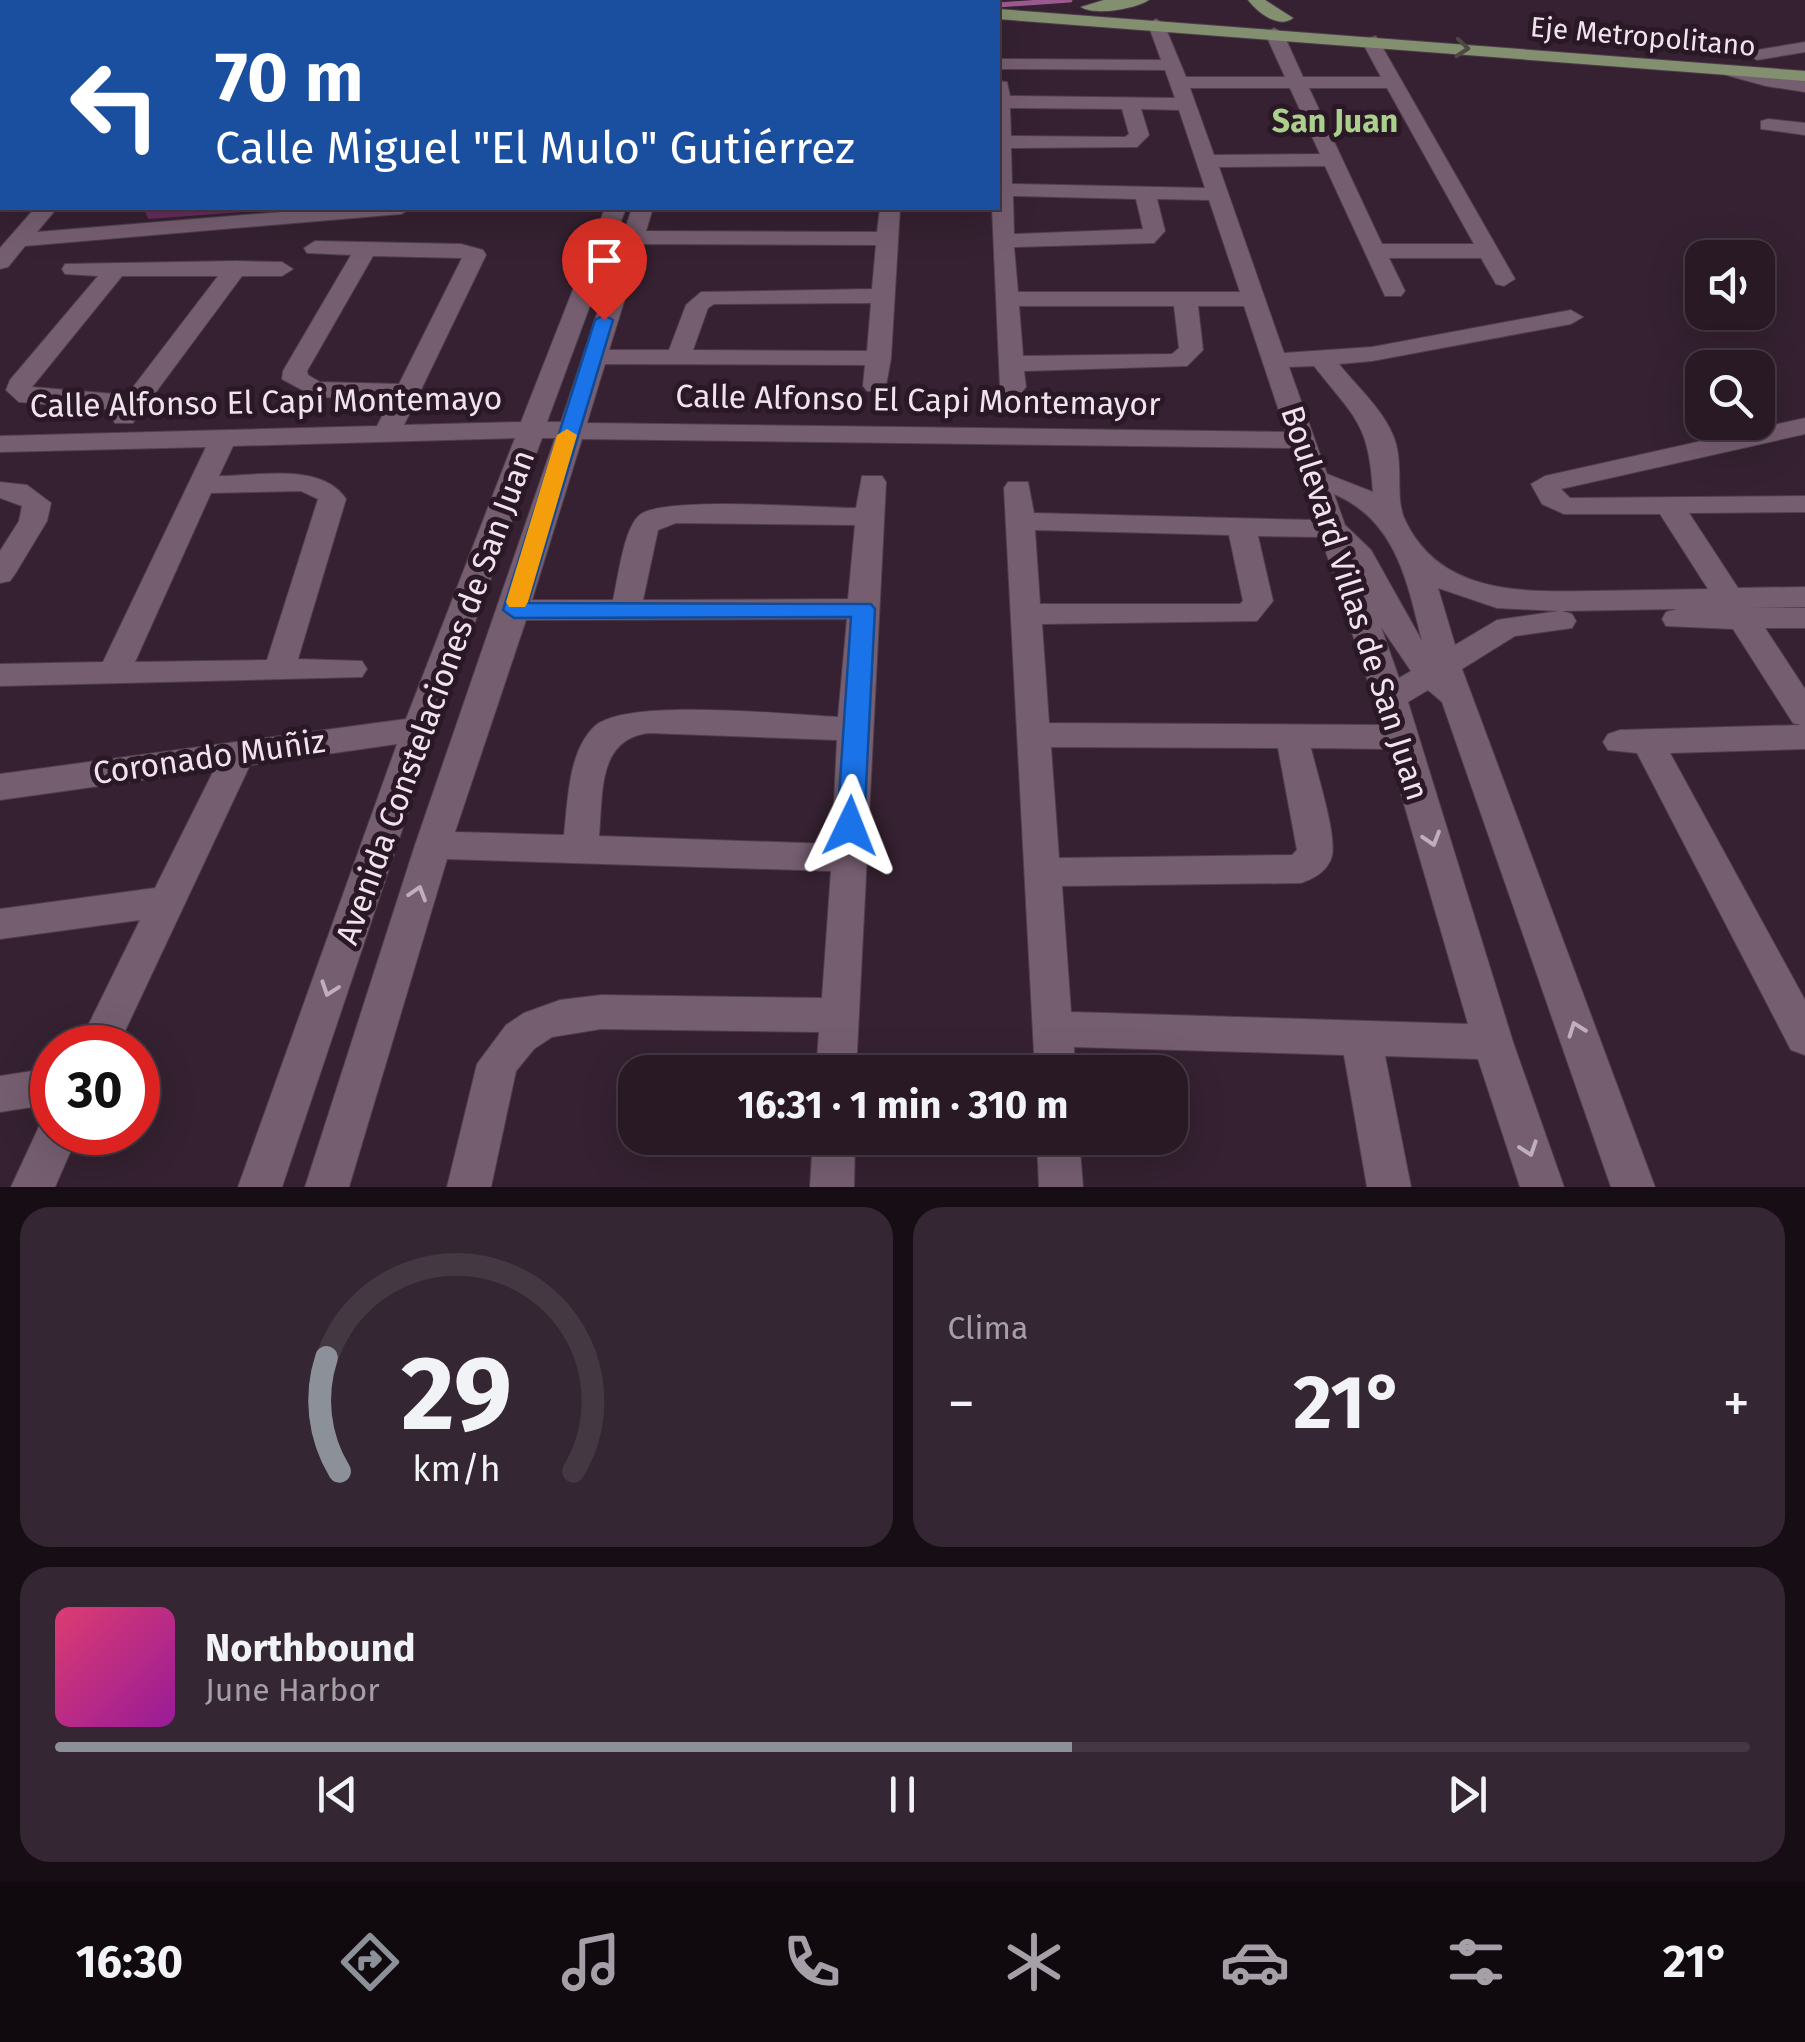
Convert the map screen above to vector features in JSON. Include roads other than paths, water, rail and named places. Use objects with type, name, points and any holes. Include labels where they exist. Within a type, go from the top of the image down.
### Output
[{"type":"main road","name":"Eje Metropolitano","points":[[1054,0],[1086,11],[1170,60],[1213,28],[1268,20],[1370,40],[1805,76]]},
{"type":"main road","points":[[1017,15],[1140,0]]},
{"type":"main road","name":"Eje Metropolitano","points":[[1000,16],[1086,11],[1110,4],[1268,20],[1805,58]]},
{"type":"street","points":[[1268,20],[1393,291]]},
{"type":"street","points":[[1370,40],[1504,279]]},
{"type":"street","points":[[1757,55],[1805,47]]},
{"type":"street","points":[[1130,103],[1170,60]]},
{"type":"street","points":[[1000,64],[1170,60],[1297,82],[1394,82]]},
{"type":"street","name":"Boulevard Villas de San Juan","points":[[1170,60],[1390,698],[1493,1042],[1542,1187]]},
{"type":"street","points":[[1732,71],[1805,86]]},
{"type":"street","points":[[1130,103],[1001,94],[1003,240],[1012,376],[1178,361],[1191,350],[1186,299]]},
{"type":"street","points":[[1001,142],[1130,143],[1139,135],[1130,103]]},
{"type":"street","points":[[1768,126],[1805,129]]},
{"type":"street","points":[[1206,161],[1332,160]]},
{"type":"street","points":[[1002,178],[1146,193],[1218,194]]},
{"type":"street","points":[[1003,240],[1146,238],[1154,231],[1146,193]]},
{"type":"street","points":[[0,262],[44,210]]},
{"type":"street","points":[[20,240],[376,210]]},
{"type":"street","name":"Avenida Constelaciones de San Juan","points":[[260,1187],[419,729],[614,210]]},
{"type":"street","points":[[709,238],[716,210]]},
{"type":"street","points":[[876,386],[890,210]]},
{"type":"street","points":[[638,222],[709,238],[888,239]]},
{"type":"street","name":"Avenida Constelaciones de San Juan","points":[[327,1187],[433,845],[514,610],[638,222]]},
{"type":"street","points":[[315,248],[461,251],[474,255],[404,392],[387,434]]},
{"type":"street","points":[[365,250],[295,370],[295,379],[315,389],[404,392]]},
{"type":"street","points":[[1374,251],[1488,251]]},
{"type":"street","points":[[106,441],[236,268]]},
{"type":"street","points":[[73,269],[282,269]]},
{"type":"street","points":[[115,270],[19,385],[28,398],[134,403]]},
{"type":"street","points":[[678,358],[698,305],[708,297],[884,296]]},
{"type":"street","points":[[1006,299],[1252,299]]},
{"type":"street","points":[[1274,360],[1372,354],[1572,317]]},
{"type":"street","points":[[592,357],[879,358]]},
{"type":"street","points":[[1321,358],[1377,428],[1384,447],[1389,518]]},
{"type":"street","points":[[1564,506],[1536,476],[1805,426]]},
{"type":"street","name":"Calle Alfonso El Capi Montemayor","points":[[533,430],[1302,440]]},
{"type":"street","name":"Calle Alfonso El Capi Montemayo","points":[[0,444],[533,430]]},
{"type":"street","points":[[114,673],[223,438]]},
{"type":"street","points":[[1316,480],[1360,495],[1389,518],[1416,558],[1445,580],[1477,594],[1526,602],[1736,608],[1805,618]]},
{"type":"street","points":[[837,1055],[872,482]]},
{"type":"street","points":[[201,485],[304,483],[327,491],[332,499],[280,668]]},
{"type":"street","points":[[1018,488],[1054,1055]]},
{"type":"street","points":[[0,490],[17,490],[36,503],[32,521],[0,574]]},
{"type":"street","points":[[1669,504],[1805,715]]},
{"type":"street","points":[[1524,508],[1805,504]]},
{"type":"street","points":[[626,609],[640,534],[652,519],[676,514],[870,517]]},
{"type":"street","points":[[1022,520],[1332,529],[1350,539],[1390,618],[1444,680]]},
{"type":"street","points":[[1029,614],[1246,614],[1258,601],[1242,527]]},
{"type":"street","name":"Boulevard Villas de San Juan","points":[[1416,558],[1444,680],[1633,1187]]},
{"type":"street","points":[[1477,594],[1470,618],[1492,634]]},
{"type":"street","points":[[1390,698],[1444,680],[1492,634],[1524,622],[1736,608],[1805,597]]},
{"type":"street","points":[[514,610],[863,609]]},
{"type":"street","points":[[0,675],[350,669]]},
{"type":"street","points":[[580,849],[594,754],[606,735],[622,725],[648,721],[854,728]]},
{"type":"street","name":"Coronado Muñiz","points":[[0,787],[419,729]]},
{"type":"street","points":[[1036,736],[1402,737]]},
{"type":"street","points":[[1045,872],[1301,868],[1314,855],[1315,846],[1292,737]]},
{"type":"street","points":[[1805,737],[1634,742],[1805,1038]]},
{"type":"street","points":[[108,1025],[239,752]]},
{"type":"street","points":[[433,845],[849,858]]},
{"type":"street","points":[[0,924],[164,902]]},
{"type":"street","points":[[469,1187],[497,1064],[520,1037],[538,1025],[560,1017],[601,1012],[838,1015]]},
{"type":"street","points":[[1053,1029],[1493,1042]]},
{"type":"street","points":[[1361,1038],[1390,1187]]},
{"type":"street","points":[[0,1094],[30,1089]]},
{"type":"street","points":[[33,1187],[48,1155]]},
{"type":"street","points":[[832,1187],[833,1155]]},
{"type":"street","points":[[1059,1155],[1061,1187]]},
{"type":"waterway","points":[[1000,5],[1070,0]]},
{"type":"district","name":"San Juan","points":[[1335,121]]}]
